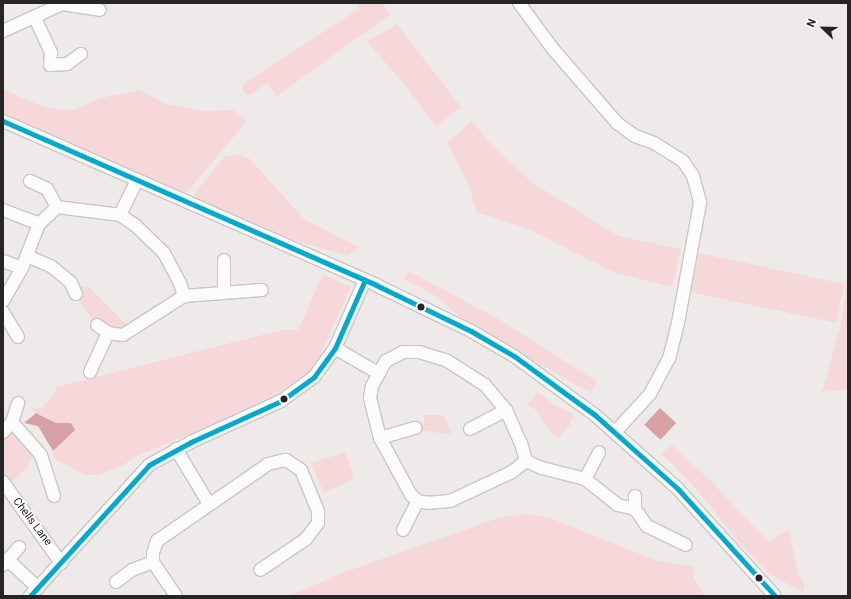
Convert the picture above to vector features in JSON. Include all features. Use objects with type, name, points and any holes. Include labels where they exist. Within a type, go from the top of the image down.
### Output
[{"type":"street","points":[[519,3],[553,49],[617,123],[635,136],[654,143],[683,161],[694,176],[700,203],[678,323],[669,358],[650,394],[615,432]]},
{"type":"street","points":[[3,31],[35,18],[62,4],[102,11]]},
{"type":"street","points":[[35,18],[51,52],[50,66],[67,64],[81,54]]},
{"type":"street","points":[[3,121],[136,182],[365,280],[471,331],[514,356],[572,396],[615,432],[678,489],[775,596]]},
{"type":"street","points":[[30,181],[47,189],[57,207]]},
{"type":"street","points":[[120,215],[136,182]]},
{"type":"street","points":[[57,207],[120,215],[159,247],[180,283],[184,296]]},
{"type":"street","points":[[3,301],[22,268],[39,224],[57,207]]},
{"type":"street","points":[[3,210],[39,224]]},
{"type":"street","points":[[27,256],[51,266],[75,285]]},
{"type":"street","points":[[3,261],[22,268]]},
{"type":"street","points":[[222,262],[224,292]]},
{"type":"street","points":[[19,547],[6,562],[34,592],[139,473],[158,459],[176,449],[292,395],[314,377],[335,348],[365,280]]},
{"type":"street","points":[[97,325],[108,333],[123,335],[184,296],[262,290]]},
{"type":"street","points":[[3,312],[18,337]]},
{"type":"street","points":[[90,372],[92,356],[108,333]]},
{"type":"street","points":[[335,348],[378,373]]},
{"type":"street","points":[[403,352],[434,355],[446,360],[485,385],[506,410],[521,443],[526,461],[512,472],[450,501],[429,503],[418,501],[411,495],[380,438],[370,398],[378,373],[386,361],[403,352]]},
{"type":"street","points":[[3,432],[12,422],[18,403]]},
{"type":"street","points":[[470,429],[506,410]]},
{"type":"street","points":[[12,422],[41,455],[54,496]]},
{"type":"street","points":[[380,438],[416,428]]},
{"type":"street","points":[[176,449],[209,504]]},
{"type":"street","points":[[585,479],[599,453]]},
{"type":"street","points":[[176,596],[153,562],[152,553],[158,541],[268,464],[286,460],[301,470],[318,511],[316,527],[306,539],[260,570]]},
{"type":"street","points":[[526,461],[585,479],[618,505],[635,509]]},
{"type":"street","name":"Chells Lane","points":[[3,482],[61,562]]},
{"type":"street","points":[[635,496],[635,509],[647,526],[678,545]]},
{"type":"street","points":[[403,530],[418,501]]},
{"type":"street","points":[[116,582],[132,570],[153,562]]},
{"type":"shaded area","points":[[356,3],[383,3],[389,15],[277,96],[267,83],[250,95],[245,94],[242,90],[243,84],[359,9]]},
{"type":"shaded area","points":[[397,24],[461,107],[436,127],[405,85],[367,42]]},
{"type":"shaded area","points":[[3,89],[46,108],[68,110],[76,109],[101,98],[139,90],[166,104],[204,111],[233,110],[247,121],[188,191],[182,193],[3,114]]},
{"type":"shaded area","points":[[472,121],[490,143],[533,183],[618,236],[681,249],[672,287],[615,273],[528,229],[476,212],[469,186],[447,143]]},
{"type":"shaded area","points":[[239,155],[250,159],[304,219],[359,247],[348,256],[299,242],[195,199],[195,193],[225,156]]},
{"type":"shaded area","points":[[699,253],[845,284],[836,323],[691,292]]},
{"type":"shaded area","points":[[409,271],[500,320],[598,382],[590,392],[465,320],[431,293],[404,279]]},
{"type":"shaded area","points":[[323,274],[351,287],[315,367],[266,402],[135,457],[122,466],[99,475],[84,475],[54,458],[53,451],[75,430],[71,423],[56,423],[30,409],[43,407],[54,394],[56,387],[282,330],[298,330]]},
{"type":"shaded area","points":[[848,276],[848,389],[822,392],[840,327]]},
{"type":"shaded area","points":[[77,285],[90,288],[128,326],[108,329],[91,317],[77,298]]},
{"type":"shaded area","points":[[538,392],[553,404],[574,415],[570,421],[571,424],[559,438],[549,431],[536,410],[527,405]]},
{"type":"shaded area","points":[[660,408],[676,423],[660,440],[644,425]]},
{"type":"shaded area","points":[[36,413],[56,423],[71,423],[75,430],[53,451],[38,426],[24,423]]},
{"type":"shaded area","points":[[423,415],[443,415],[453,435],[420,430],[425,422]]},
{"type":"shaded area","points":[[11,429],[35,453],[28,467],[9,484],[3,476],[3,441]]},
{"type":"shaded area","points":[[672,445],[710,480],[769,542],[789,529],[799,576],[805,585],[803,592],[769,574],[737,540],[698,491],[661,453]]},
{"type":"shaded area","points":[[346,452],[354,479],[324,493],[311,463]]},
{"type":"shaded area","points":[[524,514],[550,518],[658,561],[693,566],[694,578],[705,596],[288,596],[345,572],[498,518]]},
{"type":"transit line","points":[[3,121],[376,285],[471,331],[514,356],[595,415],[678,489],[775,596]]},
{"type":"transit line","points":[[30,596],[149,465],[191,442],[281,401],[314,377],[335,348],[365,280]]}]
